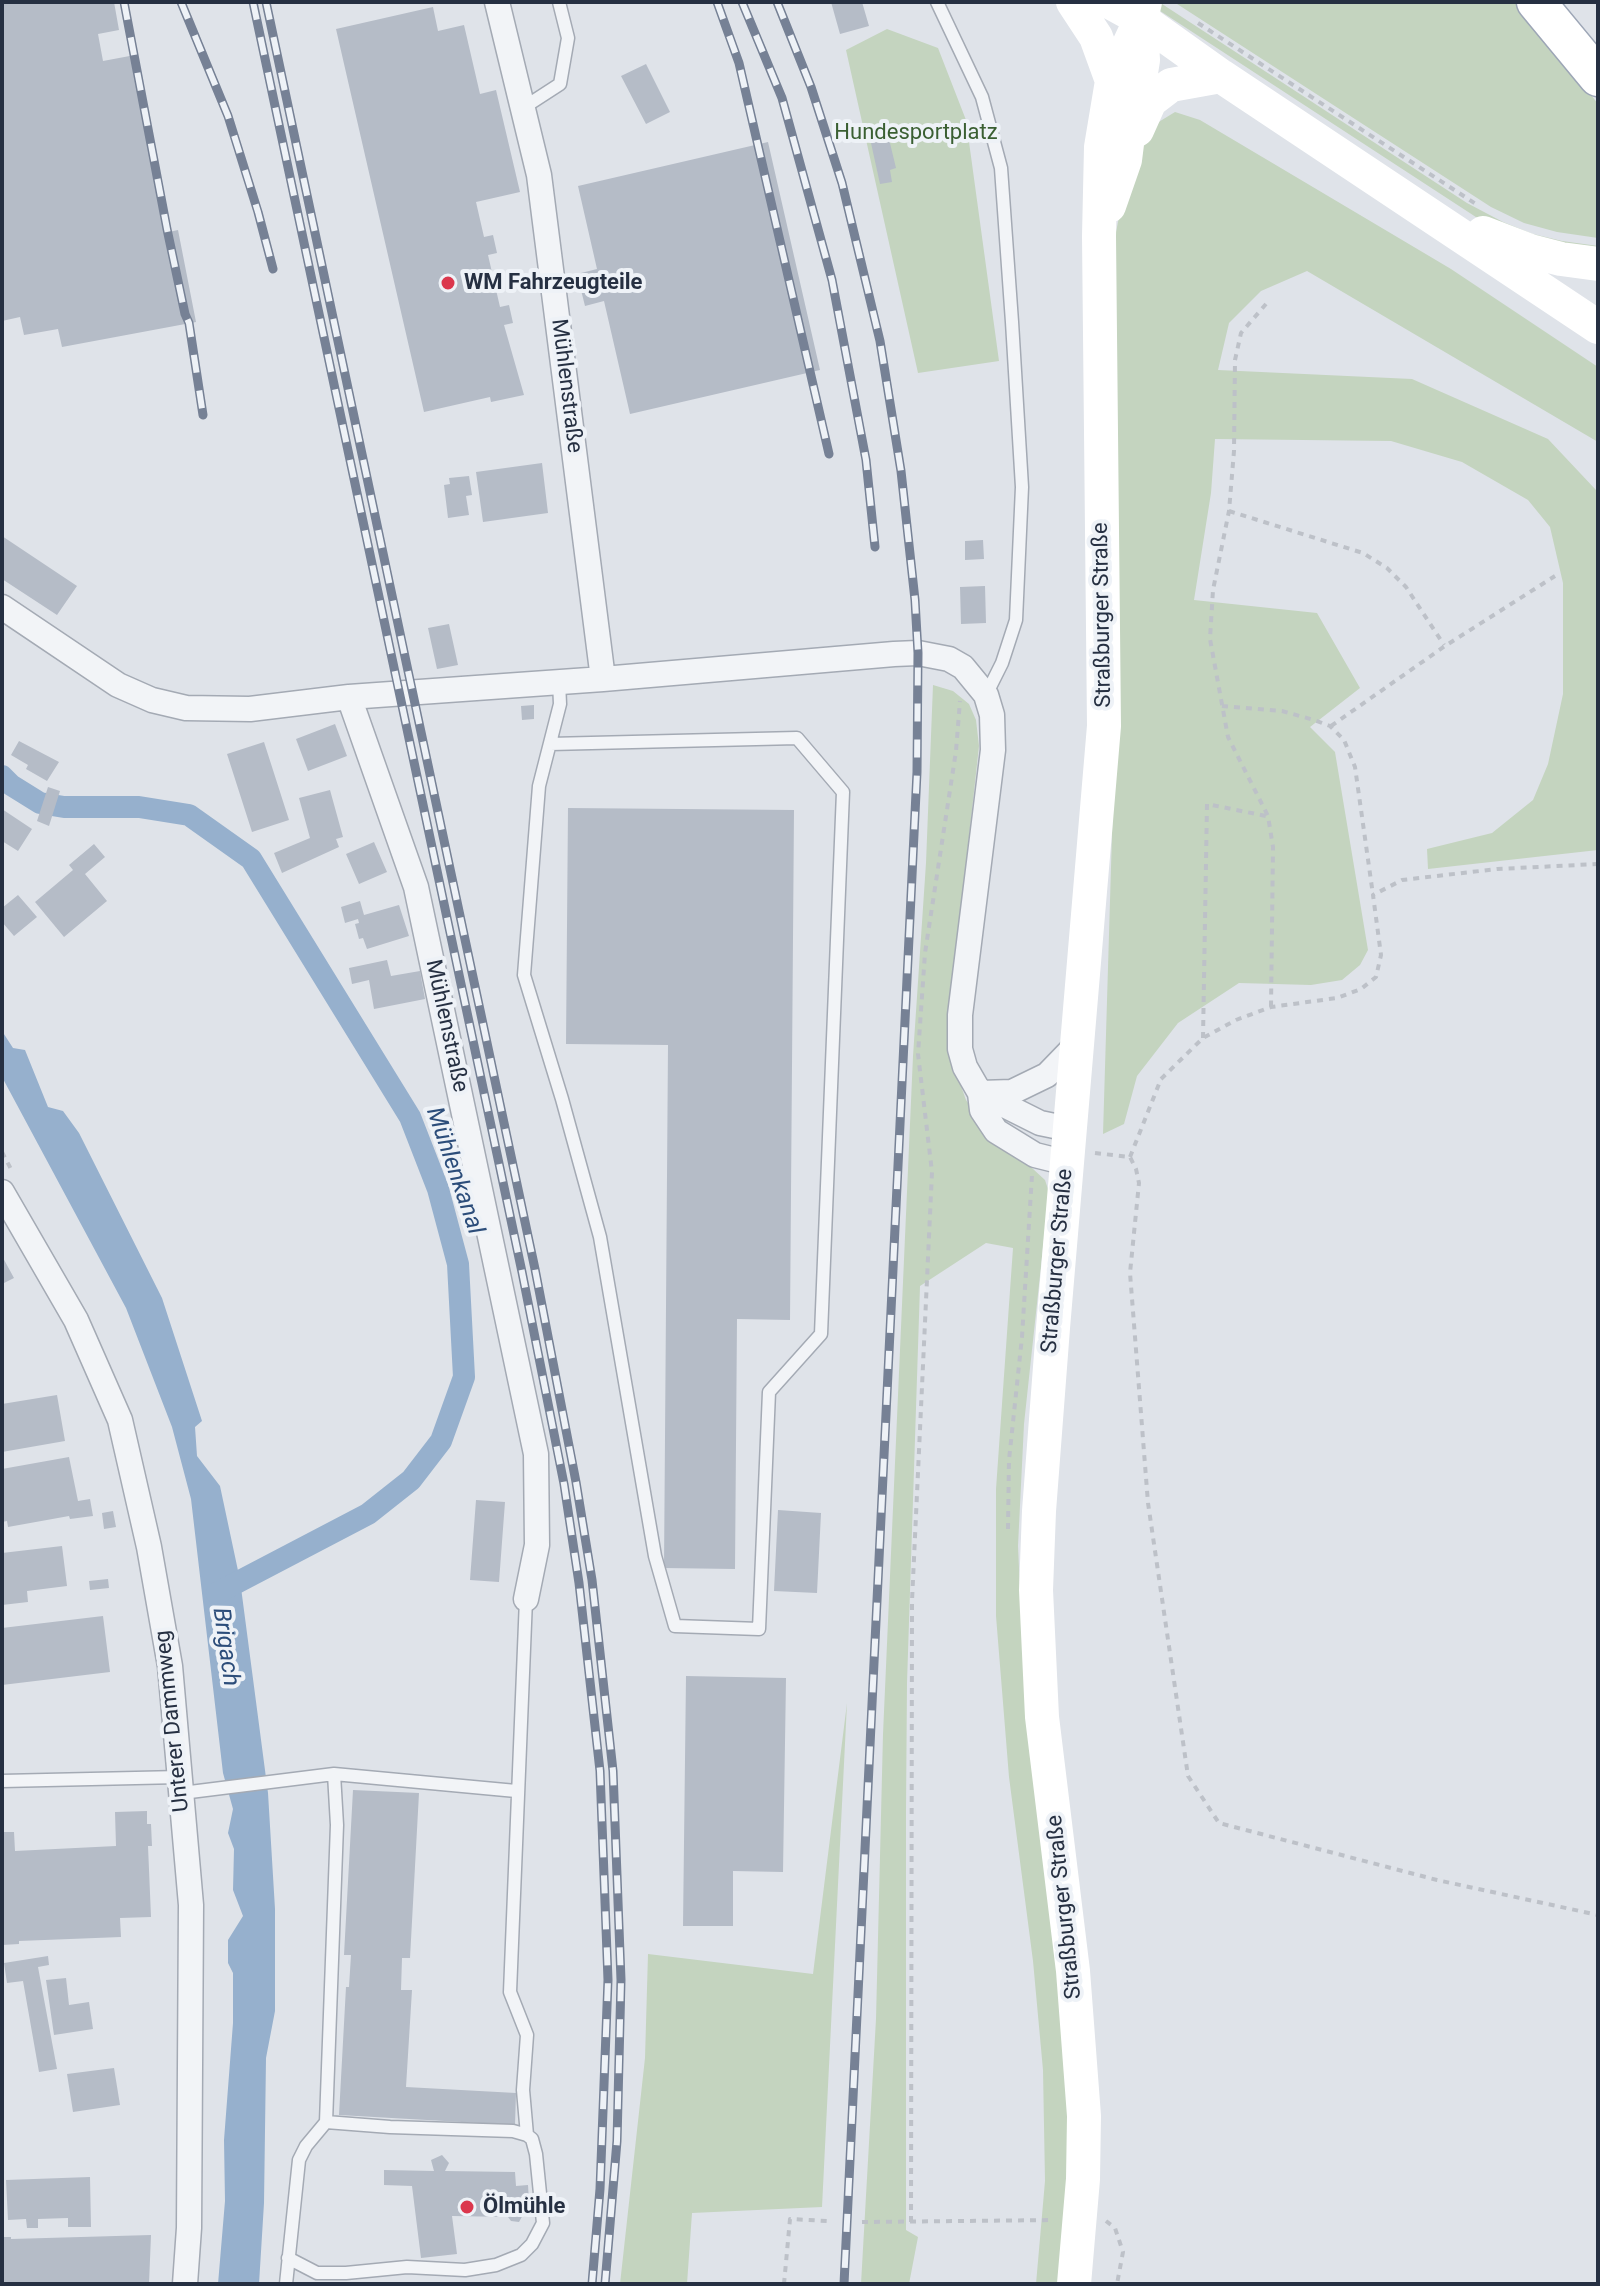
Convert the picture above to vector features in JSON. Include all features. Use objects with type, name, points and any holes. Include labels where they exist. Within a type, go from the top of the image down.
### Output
[{"type":"main road","name":"Straßburger Straße","points":[[1073,2],[1096,37],[1112,81]]},
{"type":"main road","points":[[1110,2],[1143,10],[1221,76],[1598,327]]},
{"type":"main road","points":[[1536,2],[1598,77]]},
{"type":"main road","name":"Straßburger Straße","points":[[1074,2284],[1081,2219],[1084,2116],[1076,2000],[1042,1717],[1036,1590],[1039,1511],[1104,726],[1099,236],[1101,147],[1112,81],[1143,10]]},
{"type":"main road","name":"Straßburger Straße","points":[[1125,160],[1143,60],[1143,10]]},
{"type":"main road","name":"Straßburger Straße","points":[[1099,236],[1125,160],[1150,101],[1171,85],[1221,76]]},
{"type":"main road","points":[[1395,192],[1530,251],[1598,264]]},
{"type":"street","name":"Mühlenstraße","points":[[497,2],[539,175],[603,679]]},
{"type":"street","points":[[2,607],[118,685],[152,700],[186,708],[250,709],[349,697],[894,654],[936,655],[963,667],[986,695],[992,715],[993,750],[960,1015],[960,1049],[965,1067],[980,1093],[982,1110],[996,1131],[1035,1155],[1068,1147]]},
{"type":"street","name":"Mühlenstraße","points":[[349,697],[416,887],[536,1454],[537,1545],[526,1599]]},
{"type":"street","points":[[980,1093],[1012,1092],[1047,1075],[1078,1043]]},
{"type":"street","points":[[980,1093],[1040,1123],[1068,1147]]},
{"type":"street","name":"Unterer Dammweg","points":[[2,1192],[76,1320],[120,1420],[149,1547],[170,1666],[187,1787],[191,1905],[189,2228],[185,2284]]},
{"type":"lane","points":[[523,108],[560,84],[568,38],[559,2]]},
{"type":"lane","points":[[937,2],[982,97],[1001,168],[1012,322],[1022,487],[1016,620],[1002,663],[986,695]]},
{"type":"lane","points":[[550,744],[797,738],[843,792],[821,1334],[769,1392],[759,1629],[675,1626],[655,1556],[600,1237],[524,975],[539,786],[560,704],[559,682]]},
{"type":"lane","points":[[526,1599],[510,1992],[527,2035],[523,2090],[527,2135]]},
{"type":"lane","points":[[2,1781],[187,1787],[334,1774],[516,1791]]},
{"type":"lane","points":[[286,2284],[299,2160],[326,2122],[337,1825],[334,1774]]},
{"type":"lane","points":[[288,2258],[317,2273],[330,2274],[407,2267],[465,2270],[496,2265],[521,2255],[538,2236],[543,2215],[536,2154],[532,2139],[527,2135],[513,2131],[326,2122]]},
{"type":"path","points":[[1192,19],[1482,208]]},
{"type":"path","points":[[1266,304],[1241,333],[1235,360],[1234,451],[1229,511],[1213,590],[1210,639],[1228,737],[1268,816],[1273,847],[1271,1007]]},
{"type":"path","points":[[1229,511],[1363,553],[1387,568],[1406,587],[1445,646]]},
{"type":"path","points":[[1330,726],[1445,646],[1555,576]]},
{"type":"path","points":[[911,2222],[912,1601],[932,1172],[918,1054],[925,953],[956,751],[963,667]]},
{"type":"path","points":[[1222,706],[1282,711],[1330,726],[1344,740],[1355,767],[1381,955],[1376,977],[1361,989],[1337,998],[1271,1007],[1236,1020],[1203,1038],[1161,1079],[1130,1157],[1139,1183],[1130,1273],[1148,1503],[1188,1776],[1219,1823],[1437,1880],[1598,1915]]},
{"type":"path","points":[[1203,1038],[1207,804],[1268,816]]},
{"type":"path","points":[[1373,895],[1402,880],[1497,869],[1598,864]]},
{"type":"path","points":[[1068,1147],[1130,1157]]},
{"type":"path","points":[[862,2222],[1099,2218],[1115,2228],[1123,2252],[1117,2284]]},
{"type":"path","points":[[784,2284],[790,2219],[827,2221]]},
{"type":"green space","points":[[1159,2],[1467,203],[1533,234],[1598,246],[1598,255],[1482,221],[1151,5]]},
{"type":"green space","points":[[1174,2],[1520,2],[1598,104],[1598,238],[1524,223],[1491,207]]},
{"type":"green space","name":"Hundesportplatz","points":[[887,29],[938,48],[966,120],[999,361],[918,373],[846,50]]},
{"type":"green space","points":[[1175,112],[1200,120],[1451,269],[1598,367],[1598,442],[1307,271],[1261,291],[1229,323],[1218,370],[1412,379],[1548,439],[1596,490],[1598,850],[1428,869],[1427,849],[1492,833],[1533,800],[1548,764],[1563,694],[1563,583],[1550,527],[1528,500],[1462,462],[1391,441],[1215,439],[1211,493],[1194,600],[1317,613],[1360,688],[1310,727],[1335,752],[1368,950],[1360,965],[1342,980],[1311,985],[1239,983],[1178,1023],[1137,1076],[1124,1124],[1103,1134],[1119,601],[1111,257],[1119,217],[1142,141],[1157,123]]},
{"type":"green space","points":[[933,685],[953,691],[969,704],[976,720],[979,746],[950,1010],[956,1072],[966,1100],[980,1120],[1045,1180],[1049,1192],[1024,1424],[1018,1546],[1024,1678],[1067,2052],[1069,2168],[1061,2284],[1036,2284],[1045,2181],[1043,2070],[1033,1961],[1009,1777],[996,1616],[996,1489],[1013,1248],[986,1243],[920,1286],[906,1810],[906,2230],[918,2237],[909,2284],[861,2284],[876,2019],[883,1734],[913,1056],[926,863]]},
{"type":"green space","points":[[847,1703],[822,2207],[692,2213],[687,2284],[620,2284],[645,2058],[648,1954],[813,1974]]},
{"type":"water","name":"Brigach","points":[[2,1031],[13,1048],[25,1050],[48,1107],[63,1111],[79,1133],[162,1298],[202,1421],[195,1427],[197,1456],[220,1486],[240,1580],[268,1793],[275,1909],[275,2011],[266,2058],[264,2203],[259,2284],[218,2284],[233,2023],[233,1973],[228,1963],[228,1940],[243,1916],[233,1890],[234,1849],[228,1833],[233,1809],[223,1773],[191,1499],[172,1427],[126,1308],[2,1077]]},
{"type":"building","points":[[2,2],[114,2],[119,30],[98,34],[103,61],[135,55],[169,232],[178,230],[196,322],[62,347],[58,329],[24,335],[20,317],[2,321]]},
{"type":"building","points":[[831,2],[862,2],[869,26],[840,34]]},
{"type":"building","points":[[433,7],[438,31],[464,25],[480,94],[496,90],[520,192],[476,202],[484,237],[493,235],[497,253],[488,255],[500,307],[509,305],[513,323],[504,325],[524,395],[491,402],[490,397],[424,412],[336,29]]},
{"type":"building","points":[[646,64],[670,112],[646,124],[621,76]]},
{"type":"building","points":[[889,139],[896,168],[890,170],[892,182],[880,184],[871,143]]},
{"type":"building","points":[[768,142],[820,370],[630,414],[604,301],[585,306],[577,274],[597,269],[578,186]]},
{"type":"building","points":[[542,463],[548,513],[483,522],[476,472]]},
{"type":"building","points":[[469,476],[472,495],[466,496],[469,515],[448,518],[444,485],[450,484],[449,478]]},
{"type":"building","points":[[2,536],[77,586],[57,615],[2,579]]},
{"type":"building","points":[[983,540],[984,559],[965,560],[965,541]]},
{"type":"building","points":[[985,586],[986,623],[961,624],[960,587]]},
{"type":"building","points":[[449,624],[458,665],[437,669],[428,628]]},
{"type":"building","points":[[534,705],[534,719],[522,720],[521,706]]},
{"type":"building","points":[[335,724],[347,756],[308,771],[296,739]]},
{"type":"building","points":[[19,741],[59,762],[47,781],[26,769],[28,765],[11,755]]},
{"type":"building","points":[[264,742],[289,820],[252,832],[227,754]]},
{"type":"building","points":[[48,787],[60,791],[49,826],[37,821]]},
{"type":"building","points":[[330,790],[343,837],[336,839],[339,847],[282,873],[274,853],[310,838],[299,798]]},
{"type":"building","points":[[568,808],[794,810],[790,1320],[737,1319],[735,1569],[664,1568],[668,1045],[566,1044]]},
{"type":"building","points":[[2,809],[32,829],[18,851],[2,841]]},
{"type":"building","points":[[374,842],[387,872],[359,884],[346,854]]},
{"type":"building","points":[[94,844],[105,857],[85,874],[107,901],[64,937],[35,902],[73,870],[69,865]]},
{"type":"building","points":[[18,895],[37,917],[14,936],[2,922],[2,908]]},
{"type":"building","points":[[360,901],[364,915],[399,905],[409,936],[367,949],[363,938],[359,939],[355,924],[359,923],[358,919],[345,923],[341,907]]},
{"type":"building","points":[[387,960],[391,976],[420,971],[425,999],[374,1009],[369,980],[352,984],[349,968]]},
{"type":"building","points":[[2,1256],[14,1278],[2,1284]]},
{"type":"building","points":[[57,1395],[65,1441],[2,1452],[2,1404]]},
{"type":"building","points":[[69,1457],[78,1501],[90,1499],[93,1516],[70,1519],[69,1516],[8,1527],[7,1521],[2,1522],[2,1469]]},
{"type":"building","points":[[476,1500],[505,1502],[499,1582],[470,1580]]},
{"type":"building","points":[[778,1510],[821,1513],[817,1593],[774,1591]]},
{"type":"building","points":[[113,1511],[116,1527],[104,1529],[102,1513]]},
{"type":"building","points":[[62,1546],[67,1586],[27,1591],[28,1602],[2,1605],[2,1553]]},
{"type":"building","points":[[108,1579],[109,1588],[90,1590],[89,1581]]},
{"type":"building","points":[[103,1616],[110,1672],[2,1685],[2,1628]]},
{"type":"building","points":[[686,1676],[786,1678],[783,1872],[733,1871],[733,1926],[683,1926]]},
{"type":"building","points":[[353,1790],[419,1793],[410,1958],[402,1958],[401,1990],[412,1990],[406,2087],[516,2093],[515,2125],[339,2115],[346,1987],[349,1987],[351,1955],[344,1955]]},
{"type":"building","points":[[147,1811],[152,1846],[148,1846],[151,1917],[120,1918],[121,1937],[19,1941],[19,1944],[2,1945],[2,1832],[14,1832],[15,1851],[116,1846],[115,1812]]},
{"type":"building","points":[[48,1956],[49,1965],[38,1967],[57,2069],[39,2072],[23,1981],[7,1983],[4,1963]]},
{"type":"building","points":[[66,1978],[69,2005],[89,2002],[93,2029],[54,2035],[46,1980]]},
{"type":"building","points":[[114,2068],[120,2105],[73,2112],[67,2074]]},
{"type":"building","name":"Ölmühle","points":[[442,2155],[449,2163],[445,2171],[515,2172],[516,2186],[528,2185],[529,2202],[517,2203],[524,2213],[519,2222],[511,2221],[508,2217],[452,2216],[457,2254],[421,2258],[412,2186],[384,2185],[384,2170],[434,2171],[431,2160]]},
{"type":"building","points":[[90,2177],[91,2227],[68,2227],[68,2218],[38,2219],[38,2228],[27,2228],[26,2219],[8,2220],[6,2180]]},
{"type":"building","points":[[151,2235],[149,2284],[2,2284],[2,2237]]},
{"type":"waterway","name":"Mühlenkanal","points":[[2,776],[40,803],[64,807],[139,807],[189,815],[251,859],[410,1117],[438,1189],[458,1264],[464,1377],[441,1441],[411,1480],[368,1514],[217,1593]]},
{"type":"railway","points":[[124,2],[167,229],[189,323],[203,415]]},
{"type":"railway","points":[[181,2],[228,116],[273,269]]},
{"type":"railway","points":[[253,2],[522,1272],[564,1484],[579,1583],[600,1771],[608,1980],[600,2189],[592,2284]]},
{"type":"railway","points":[[266,2],[535,1269],[592,1580],[613,1771],[621,1980],[617,2141],[605,2284]]},
{"type":"railway","points":[[717,2],[739,63],[829,454]]},
{"type":"railway","points":[[742,2],[782,98],[832,280],[866,460],[875,547]]},
{"type":"railway","points":[[777,2],[811,87],[842,183],[880,341],[901,471],[918,653],[917,772],[844,2284]]},
{"type":"place","name":"WM Fahrzeugteile","points":[[448,283]]},
{"type":"place","name":"Ölmühle","points":[[467,2207]]}]
